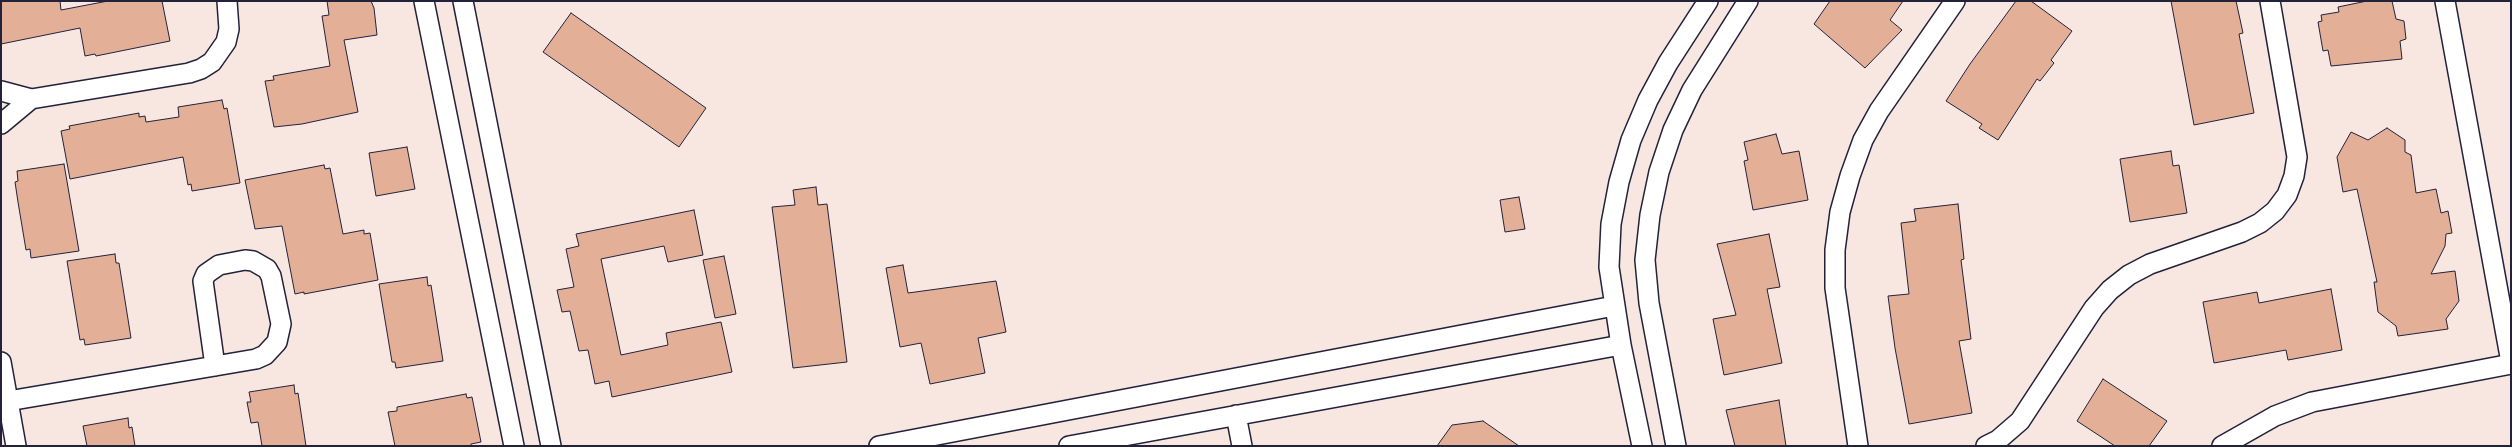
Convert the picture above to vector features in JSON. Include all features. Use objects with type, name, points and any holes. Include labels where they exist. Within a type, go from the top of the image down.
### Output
[{"type":"street","points":[[1,91],[31,99],[189,73],[201,69],[212,62],[226,42],[229,29],[227,1]]},
{"type":"street","points":[[424,1],[514,446]]},
{"type":"street","points":[[463,1],[551,446]]},
{"type":"street","points":[[1642,446],[1621,345],[1608,267],[1611,224],[1619,182],[1631,140],[1648,100],[1668,63],[1708,1]]},
{"type":"street","points":[[1676,446],[1649,303],[1645,260],[1650,216],[1659,172],[1673,130],[1692,90],[1748,1]]},
{"type":"street","points":[[1858,446],[1835,288],[1835,250],[1840,212],[1863,140],[1879,111],[1955,1]]},
{"type":"street","points":[[1986,446],[1998,440],[2020,421],[2094,308],[2110,290],[2150,264],[2242,232],[2260,223],[2275,211],[2287,195],[2294,176],[2297,157],[2270,1]]},
{"type":"street","points":[[2222,446],[2275,416],[2312,402],[2511,363],[2445,1]]},
{"type":"street","points":[[1,124],[31,99]]},
{"type":"street","points":[[8,401],[215,366],[256,359],[265,355],[277,342],[281,324],[271,276],[267,270],[253,262],[245,260],[219,265],[206,274],[203,282],[215,366]]},
{"type":"street","points":[[879,446],[1614,306]]},
{"type":"street","points":[[1068,446],[1621,345]]},
{"type":"street","points":[[1,362],[16,446]]},
{"type":"street","points":[[1236,415],[1242,446]]},
{"type":"building","points":[[1,1],[60,1],[61,10],[108,1],[162,1],[170,41],[96,56],[95,54],[85,56],[80,28],[1,44]]},
{"type":"building","points":[[327,1],[371,1],[374,8],[377,35],[344,40],[358,112],[302,124],[274,127],[265,81],[274,80],[273,76],[330,66],[322,16],[329,15]]},
{"type":"building","points":[[1830,1],[1903,1],[1890,20],[1902,30],[1865,68],[1814,24]]},
{"type":"building","points":[[2016,1],[2031,1],[2072,31],[2051,60],[2054,63],[2040,81],[2037,79],[1998,140],[1979,128],[1982,124],[1946,101],[1970,64]]},
{"type":"building","points":[[2171,1],[2236,1],[2243,33],[2239,34],[2254,113],[2194,125]]},
{"type":"building","points":[[2367,1],[2392,1],[2396,19],[2404,21],[2406,39],[2400,41],[2402,59],[2331,66],[2328,50],[2323,51],[2318,22],[2322,21],[2321,15],[2339,12],[2338,7]]},
{"type":"building","points":[[571,13],[706,108],[679,147],[543,52]]},
{"type":"building","points":[[222,100],[224,109],[227,108],[240,183],[192,191],[191,184],[188,185],[183,157],[70,179],[61,131],[70,129],[69,126],[139,113],[139,117],[145,116],[146,122],[179,117],[178,107]]},
{"type":"building","points":[[2387,128],[2405,140],[2405,152],[2411,155],[2416,193],[2436,189],[2441,213],[2448,211],[2452,233],[2446,234],[2445,246],[2431,274],[2455,271],[2459,301],[2446,319],[2448,329],[2398,336],[2396,326],[2378,312],[2374,282],[2377,282],[2357,189],[2343,192],[2337,157],[2351,132],[2368,140]]},
{"type":"building","points":[[1776,134],[1782,154],[1799,151],[1808,200],[1753,210],[1744,161],[1748,160],[1744,142]]},
{"type":"building","points":[[407,147],[415,189],[376,196],[369,153]]},
{"type":"building","points":[[2171,151],[2173,166],[2179,165],[2187,213],[2130,222],[2120,159]]},
{"type":"building","points":[[64,164],[79,251],[31,258],[30,249],[26,250],[18,202],[15,182],[18,181],[17,171]]},
{"type":"building","points":[[324,165],[325,169],[330,168],[343,234],[364,230],[364,234],[370,233],[378,280],[295,294],[282,226],[255,229],[245,180]]},
{"type":"building","points":[[816,187],[818,205],[827,204],[847,362],[793,368],[772,207],[795,205],[793,190]]},
{"type":"building","points":[[1519,197],[1525,229],[1505,232],[1500,200]]},
{"type":"building","points":[[1958,204],[1964,259],[1961,260],[1971,339],[1959,341],[1972,413],[1909,424],[1895,348],[1888,296],[1909,294],[1901,223],[1916,221],[1914,209]]},
{"type":"building","points":[[694,210],[703,255],[668,262],[664,246],[601,259],[621,355],[668,345],[666,333],[721,322],[732,372],[612,397],[609,381],[595,384],[588,350],[579,351],[570,311],[562,312],[557,290],[574,287],[566,249],[579,246],[576,234]]},
{"type":"building","points":[[1769,234],[1780,287],[1767,289],[1782,363],[1724,375],[1713,319],[1736,315],[1717,244]]},
{"type":"building","points":[[115,254],[116,263],[119,263],[131,338],[85,345],[84,339],[80,340],[67,261]]},
{"type":"building","points":[[724,256],[736,314],[715,318],[703,260]]},
{"type":"building","points":[[903,265],[908,293],[996,281],[1006,332],[978,338],[985,373],[930,384],[921,343],[900,347],[886,268]]},
{"type":"building","points":[[427,277],[428,286],[431,285],[443,361],[396,368],[395,362],[392,362],[379,284]]},
{"type":"building","points":[[2331,289],[2342,350],[2288,360],[2286,350],[2214,363],[2203,302],[2257,292],[2259,303]]},
{"type":"building","points":[[2103,379],[2167,421],[2149,446],[2115,446],[2077,421]]},
{"type":"building","points":[[294,385],[295,394],[298,393],[306,446],[262,446],[258,422],[251,423],[247,402],[251,402],[249,392]]},
{"type":"building","points":[[466,394],[467,398],[472,397],[481,442],[471,444],[471,446],[395,446],[388,412],[397,411],[397,407]]},
{"type":"building","points":[[1779,400],[1786,446],[1735,446],[1726,410]]},
{"type":"building","points":[[128,418],[129,428],[132,427],[135,446],[87,446],[83,426]]},
{"type":"building","points":[[1483,421],[1519,446],[1437,446],[1452,425]]}]
